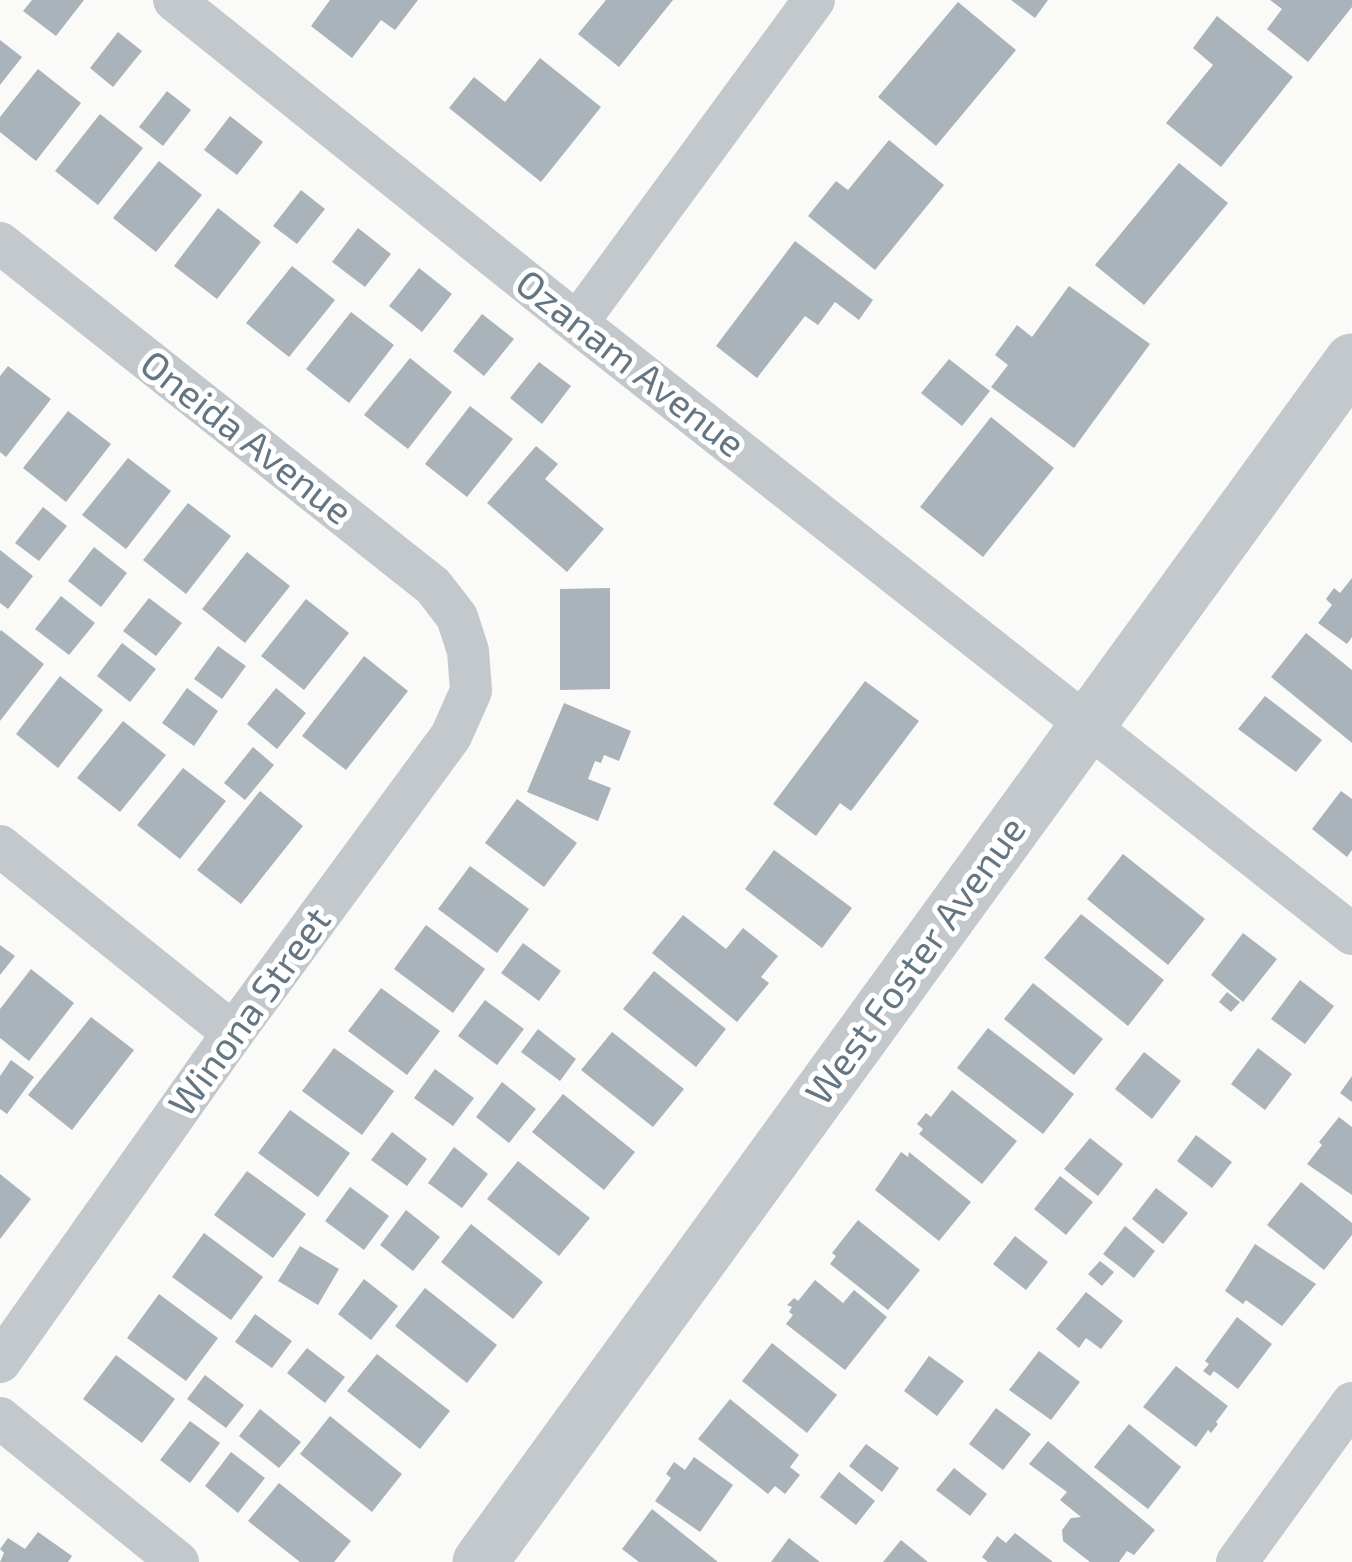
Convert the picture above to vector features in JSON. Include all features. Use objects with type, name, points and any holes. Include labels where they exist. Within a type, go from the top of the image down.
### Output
[{"type":"street","points":[[577,323],[814,0]]},
{"type":"street","name":"Ozanam Avenue","points":[[175,1],[1352,934]]},
{"type":"street","name":"Oneida Avenue","points":[[0,243],[433,586],[457,616],[468,651]]},
{"type":"street","name":"West Foster Avenue","points":[[480,1562],[1352,361]]},
{"type":"street","name":"Winona Street","points":[[0,1362],[233,1033],[451,736],[471,691],[468,651]]},
{"type":"street","points":[[0,846],[233,1033]]},
{"type":"street","points":[[1237,1562],[1352,1404]]},
{"type":"street","points":[[0,1418],[178,1562]]},
{"type":"building","points":[[32,0],[84,0],[56,36],[23,11]]},
{"type":"building","points":[[330,0],[418,0],[395,30],[381,20],[352,58],[311,26]]},
{"type":"building","points":[[606,0],[673,0],[619,67],[578,34]]},
{"type":"building","points":[[1011,0],[1048,0],[1035,18]]},
{"type":"building","points":[[1270,0],[1352,0],[1352,7],[1308,62],[1267,29],[1282,9]]},
{"type":"building","points":[[958,2],[1016,50],[936,146],[878,97]]},
{"type":"building","points":[[1217,16],[1293,77],[1221,167],[1166,123],[1213,65],[1193,48]]},
{"type":"building","points":[[118,32],[142,51],[113,87],[90,68]]},
{"type":"building","points":[[0,40],[22,57],[0,85]]},
{"type":"building","points":[[540,58],[601,107],[541,182],[449,108],[474,77],[505,102]]},
{"type":"building","points":[[38,69],[81,103],[36,161],[0,132],[0,117]]},
{"type":"building","points":[[167,91],[191,110],[163,146],[139,127]]},
{"type":"building","points":[[100,114],[143,148],[98,205],[55,171]]},
{"type":"building","points":[[230,116],[263,142],[237,175],[204,150]]},
{"type":"building","points":[[889,140],[944,185],[875,270],[808,216],[836,181],[848,190]]},
{"type":"building","points":[[159,161],[202,195],[156,252],[113,218]]},
{"type":"building","points":[[1179,163],[1228,203],[1144,305],[1095,265]]},
{"type":"building","points":[[301,190],[325,209],[297,244],[273,226]]},
{"type":"building","points":[[218,208],[261,242],[217,299],[174,266]]},
{"type":"building","points":[[358,228],[391,254],[365,287],[332,262]]},
{"type":"building","points":[[795,241],[873,300],[859,320],[835,302],[818,325],[805,316],[757,378],[716,346]]},
{"type":"building","points":[[292,266],[335,300],[289,357],[246,323]]},
{"type":"building","points":[[419,268],[452,294],[422,332],[389,306]]},
{"type":"building","points":[[1069,286],[1150,344],[1074,448],[991,387],[1008,365],[995,355],[1017,325],[1032,337]]},
{"type":"building","points":[[351,312],[394,345],[349,403],[306,369]]},
{"type":"building","points":[[482,314],[514,339],[484,376],[453,351]]},
{"type":"building","points":[[410,358],[452,392],[408,449],[364,415]]},
{"type":"building","points":[[949,359],[990,391],[962,426],[921,393]]},
{"type":"building","points":[[539,362],[571,386],[542,424],[510,398]]},
{"type":"building","points":[[8,366],[51,399],[6,457],[0,452],[0,376]]},
{"type":"building","points":[[470,406],[513,439],[467,497],[425,464]]},
{"type":"building","points":[[68,411],[111,444],[66,502],[23,468]]},
{"type":"building","points":[[991,417],[1054,468],[983,557],[920,507]]},
{"type":"building","points":[[536,446],[558,464],[545,479],[604,529],[567,572],[487,503]]},
{"type":"building","points":[[128,458],[171,491],[126,549],[82,515]]},
{"type":"building","points":[[188,503],[231,536],[186,594],[143,560]]},
{"type":"building","points":[[43,507],[67,526],[39,561],[15,543]]},
{"type":"building","points":[[94,547],[127,573],[101,607],[68,581]]},
{"type":"building","points":[[0,550],[33,576],[8,609],[0,603]]},
{"type":"building","points":[[247,552],[290,586],[245,643],[202,609]]},
{"type":"building","points":[[1352,578],[1352,637],[1347,644],[1318,623],[1332,605],[1326,599],[1334,588],[1340,593]]},
{"type":"building","points":[[610,588],[610,689],[560,690],[560,589]]},
{"type":"building","points":[[61,596],[95,623],[69,655],[35,629]]},
{"type":"building","points":[[149,598],[182,623],[156,656],[123,631]]},
{"type":"building","points":[[306,599],[349,633],[304,690],[261,656]]},
{"type":"building","points":[[0,632],[44,664],[0,721]]},
{"type":"building","points":[[1306,633],[1352,670],[1352,743],[1271,677]]},
{"type":"building","points":[[122,643],[156,669],[130,702],[97,676]]},
{"type":"building","points":[[218,646],[246,666],[222,699],[194,679]]},
{"type":"building","points":[[364,656],[408,691],[346,770],[302,736]]},
{"type":"building","points":[[60,676],[103,710],[58,768],[16,734]]},
{"type":"building","points":[[865,681],[919,721],[851,811],[840,803],[816,836],[773,804]]},
{"type":"building","points":[[187,688],[218,711],[194,746],[162,723]]},
{"type":"building","points":[[276,688],[306,713],[277,749],[247,724]]},
{"type":"building","points":[[1265,696],[1322,740],[1296,772],[1238,729]]},
{"type":"building","points":[[564,703],[631,731],[619,761],[604,755],[601,763],[595,761],[588,779],[611,788],[598,821],[527,792]]},
{"type":"building","points":[[123,721],[166,755],[120,812],[77,778]]},
{"type":"building","points":[[253,747],[274,765],[245,800],[224,783]]},
{"type":"building","points":[[183,768],[226,801],[180,859],[137,825]]},
{"type":"building","points":[[260,791],[303,826],[241,904],[197,870]]},
{"type":"building","points":[[1341,791],[1352,799],[1352,850],[1347,857],[1312,829]]},
{"type":"building","points":[[517,799],[577,843],[544,887],[485,843]]},
{"type":"building","points":[[774,850],[852,908],[822,948],[745,889]]},
{"type":"building","points":[[1123,854],[1205,919],[1168,965],[1087,899]]},
{"type":"building","points":[[470,866],[529,909],[497,953],[438,909]]},
{"type":"building","points":[[1081,914],[1164,980],[1128,1026],[1044,958]]},
{"type":"building","points":[[683,915],[726,949],[743,928],[778,956],[761,977],[769,983],[737,1022],[652,953]]},
{"type":"building","points":[[426,925],[485,969],[453,1013],[394,969]]},
{"type":"building","points":[[1243,933],[1277,959],[1243,1002],[1211,975]]},
{"type":"building","points":[[523,943],[561,971],[539,1001],[501,973]]},
{"type":"building","points":[[0,945],[15,956],[0,975]]},
{"type":"building","points":[[31,969],[74,1003],[29,1061],[0,1038],[0,1009]]},
{"type":"building","points":[[654,971],[726,1029],[696,1067],[623,1009]]},
{"type":"building","points":[[1300,980],[1334,1006],[1305,1044],[1271,1019]]},
{"type":"building","points":[[1033,983],[1103,1039],[1074,1075],[1004,1019]]},
{"type":"building","points":[[381,988],[440,1031],[407,1075],[348,1031]]},
{"type":"building","points":[[1227,992],[1240,1002],[1231,1012],[1219,1002]]},
{"type":"building","points":[[485,1000],[524,1029],[497,1065],[458,1036]]},
{"type":"building","points":[[91,1017],[134,1050],[72,1130],[28,1095]]},
{"type":"building","points":[[988,1028],[1074,1094],[1043,1134],[957,1068]]},
{"type":"building","points":[[538,1029],[576,1059],[560,1081],[521,1052]]},
{"type":"building","points":[[612,1032],[684,1089],[653,1127],[581,1070]]},
{"type":"building","points":[[334,1048],[394,1091],[362,1135],[302,1091]]},
{"type":"building","points":[[1258,1048],[1292,1074],[1265,1110],[1231,1084]]},
{"type":"building","points":[[1144,1052],[1181,1081],[1152,1119],[1115,1089]]},
{"type":"building","points":[[11,1060],[34,1077],[7,1114],[0,1109],[0,1076]]},
{"type":"building","points":[[435,1069],[474,1098],[453,1126],[414,1098]]},
{"type":"building","points":[[1352,1076],[1352,1102],[1340,1093]]},
{"type":"building","points":[[502,1082],[536,1109],[509,1143],[476,1117]]},
{"type":"building","points":[[952,1090],[1017,1141],[982,1184],[919,1134],[923,1129],[917,1124],[926,1113],[931,1117]]},
{"type":"building","points":[[563,1094],[635,1152],[604,1190],[532,1132]]},
{"type":"building","points":[[290,1110],[350,1153],[318,1197],[258,1153]]},
{"type":"building","points":[[1339,1117],[1352,1127],[1352,1195],[1307,1164]]},
{"type":"building","points":[[392,1132],[427,1159],[407,1186],[371,1160]]},
{"type":"building","points":[[1196,1135],[1232,1162],[1212,1188],[1177,1161]]},
{"type":"building","points":[[1090,1138],[1123,1164],[1098,1196],[1064,1169]]},
{"type":"building","points":[[454,1147],[488,1174],[462,1208],[428,1183]]},
{"type":"building","points":[[901,1152],[908,1157],[909,1152],[971,1202],[939,1241],[875,1190]]},
{"type":"building","points":[[518,1161],[590,1218],[559,1256],[487,1199]]},
{"type":"building","points":[[247,1171],[306,1214],[273,1258],[214,1215]]},
{"type":"building","points":[[0,1174],[31,1199],[0,1239]]},
{"type":"building","points":[[1060,1176],[1093,1202],[1066,1235],[1034,1209]]},
{"type":"building","points":[[1301,1182],[1352,1223],[1352,1235],[1324,1270],[1267,1225]]},
{"type":"building","points":[[350,1187],[389,1216],[364,1250],[325,1221]]},
{"type":"building","points":[[1156,1188],[1188,1213],[1163,1244],[1132,1219]]},
{"type":"building","points":[[406,1210],[440,1237],[413,1271],[380,1245]]},
{"type":"building","points":[[858,1220],[920,1270],[888,1310],[830,1264],[836,1256],[832,1253]]},
{"type":"building","points":[[471,1224],[543,1282],[513,1319],[441,1262]]},
{"type":"building","points":[[1125,1226],[1155,1251],[1134,1278],[1103,1254]]},
{"type":"building","points":[[204,1233],[263,1277],[231,1320],[172,1277]]},
{"type":"building","points":[[1015,1236],[1048,1262],[1026,1290],[993,1264]]},
{"type":"building","points":[[1255,1244],[1316,1284],[1282,1326],[1246,1300],[1243,1304],[1225,1291]]},
{"type":"building","points":[[300,1246],[339,1269],[318,1305],[278,1281]]},
{"type":"building","points":[[1100,1261],[1114,1272],[1102,1286],[1088,1274]]},
{"type":"building","points":[[364,1279],[398,1306],[371,1340],[338,1314]]},
{"type":"building","points":[[815,1280],[843,1303],[854,1290],[887,1317],[845,1370],[786,1324],[793,1315],[789,1312],[792,1307],[787,1305],[794,1298],[798,1301]]},
{"type":"building","points":[[425,1288],[497,1345],[467,1383],[395,1326]]},
{"type":"building","points":[[1086,1292],[1123,1321],[1101,1349],[1086,1338],[1079,1348],[1056,1329]]},
{"type":"building","points":[[159,1294],[218,1338],[186,1381],[127,1338]]},
{"type":"building","points":[[255,1314],[292,1341],[272,1368],[235,1342]]},
{"type":"building","points":[[1237,1317],[1272,1344],[1238,1389],[1214,1371],[1210,1376],[1203,1371],[1209,1364],[1205,1361]]},
{"type":"building","points":[[772,1343],[837,1395],[807,1433],[742,1381]]},
{"type":"building","points":[[307,1348],[345,1377],[325,1403],[287,1373]]},
{"type":"building","points":[[1039,1351],[1080,1382],[1051,1420],[1009,1390]]},
{"type":"building","points":[[377,1354],[450,1411],[420,1449],[347,1391]]},
{"type":"building","points":[[116,1355],[175,1399],[142,1443],[83,1399]]},
{"type":"building","points":[[929,1356],[964,1381],[937,1416],[904,1391]]},
{"type":"building","points":[[1176,1366],[1228,1406],[1211,1433],[1208,1430],[1196,1447],[1143,1407]]},
{"type":"building","points":[[205,1375],[244,1405],[226,1428],[187,1399]]},
{"type":"building","points":[[730,1399],[799,1455],[790,1467],[800,1475],[785,1494],[775,1486],[768,1494],[698,1439]]},
{"type":"building","points":[[996,1408],[1031,1434],[1003,1470],[969,1444]]},
{"type":"building","points":[[260,1409],[301,1442],[279,1468],[239,1436]]},
{"type":"building","points":[[330,1416],[402,1474],[372,1512],[300,1454]]},
{"type":"building","points":[[190,1421],[220,1443],[190,1483],[160,1460]]},
{"type":"building","points":[[1129,1424],[1181,1467],[1148,1509],[1094,1467]]},
{"type":"building","points":[[1048,1441],[1155,1530],[1134,1555],[1127,1551],[1119,1562],[1090,1562],[1063,1541],[1062,1530],[1071,1518],[1081,1517],[1060,1500],[1067,1492],[1029,1464]]},
{"type":"building","points":[[866,1444],[899,1468],[882,1492],[849,1466]]},
{"type":"building","points":[[231,1452],[265,1478],[238,1513],[205,1486]]},
{"type":"building","points":[[694,1457],[733,1485],[700,1532],[655,1501],[671,1478],[666,1474],[674,1462],[685,1470]]},
{"type":"building","points":[[954,1468],[987,1494],[970,1516],[936,1490]]},
{"type":"building","points":[[839,1472],[875,1501],[856,1525],[820,1497]]},
{"type":"building","points":[[279,1483],[351,1541],[334,1562],[300,1562],[248,1521]]},
{"type":"building","points":[[652,1509],[718,1562],[639,1562],[622,1549]]},
{"type":"building","points":[[38,1532],[72,1556],[68,1562],[0,1562],[4,1553],[0,1549],[8,1538],[25,1549]]},
{"type":"building","points":[[1015,1533],[1053,1562],[988,1562],[982,1557],[997,1536],[1006,1543]]},
{"type":"building","points":[[789,1538],[820,1562],[771,1562]]},
{"type":"building","points":[[901,1540],[928,1562],[883,1562]]}]
